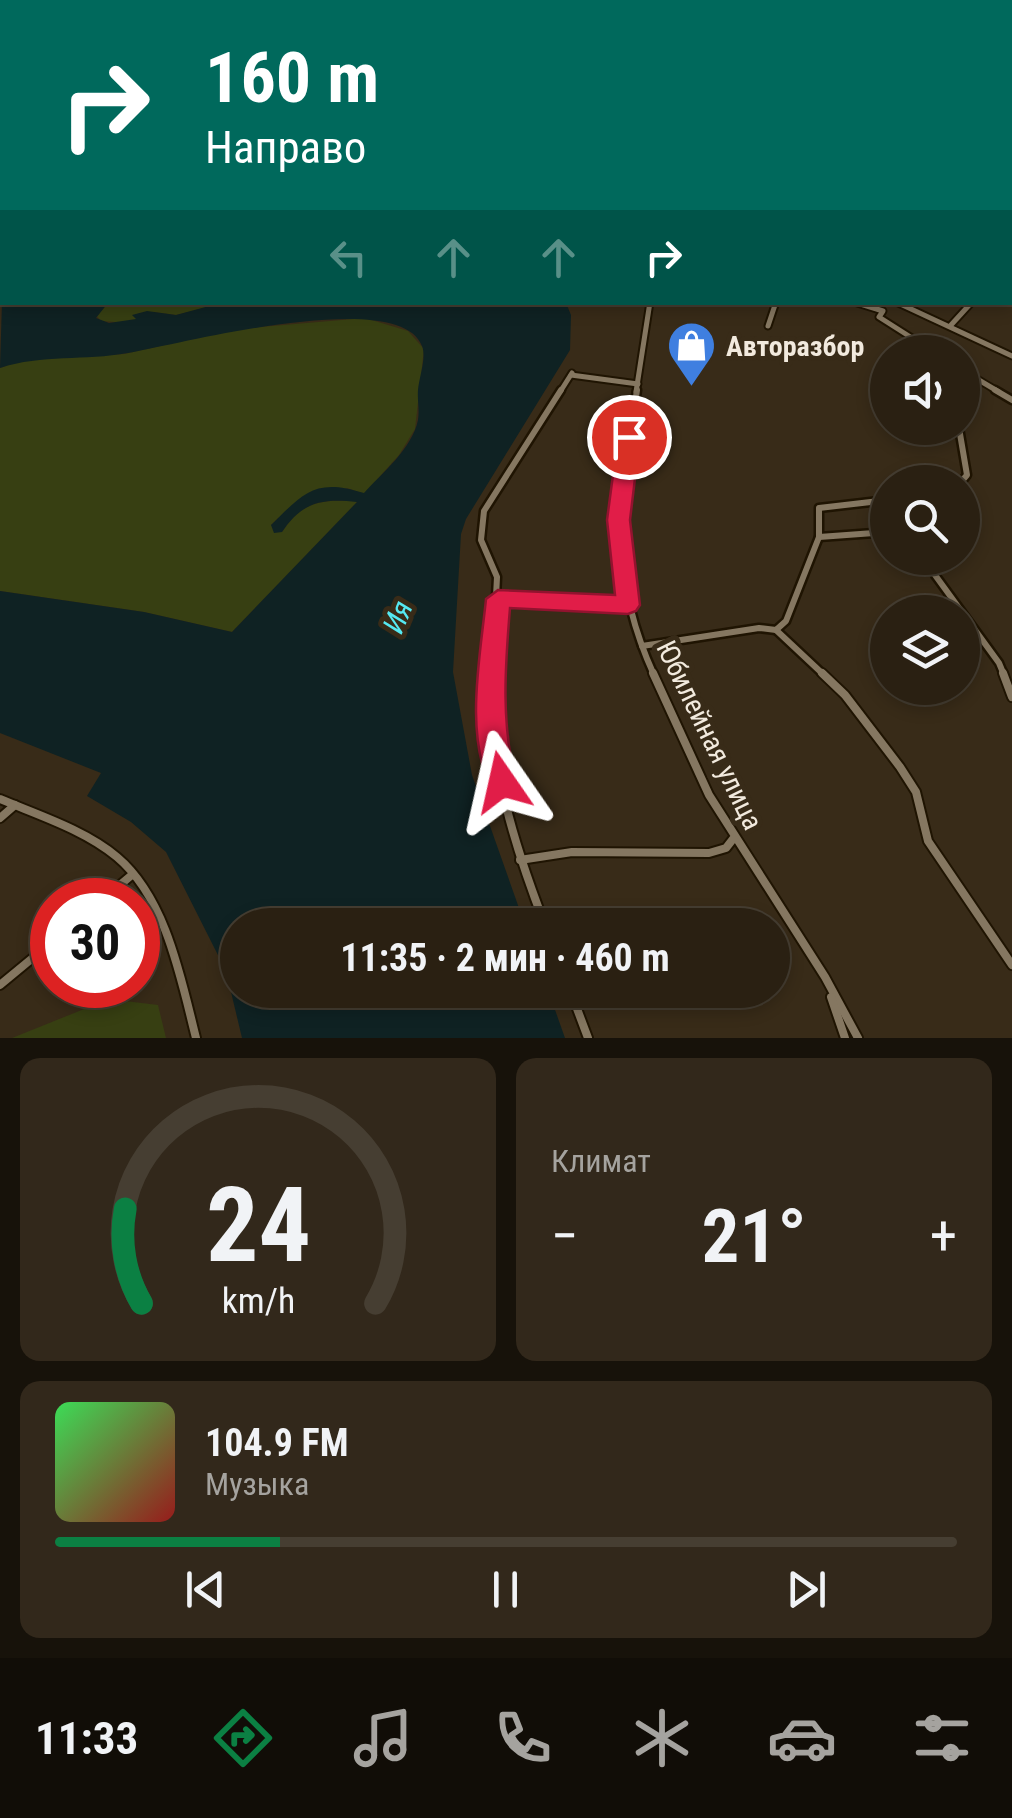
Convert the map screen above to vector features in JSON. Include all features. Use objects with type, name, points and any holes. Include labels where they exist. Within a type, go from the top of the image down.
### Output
[{"type":"street","name":"Юбилейная улица","points":[[650,305],[618,520],[628,605],[642,646],[709,795],[825,976],[858,1038]]},
{"type":"street","points":[[768,326],[775,305]]},
{"type":"street","points":[[864,305],[883,311]]},
{"type":"street","points":[[886,305],[879,318],[906,335]]},
{"type":"street","points":[[903,305],[1012,356]]},
{"type":"street","points":[[951,325],[969,305]]},
{"type":"street","points":[[538,908],[520,860],[493,744],[491,685],[498,599],[497,577],[481,540],[484,510],[571,374],[638,384]]},
{"type":"street","points":[[980,381],[1012,400]]},
{"type":"street","points":[[776,630],[786,621],[819,537],[819,508],[870,502]]},
{"type":"street","points":[[819,537],[870,533]]},
{"type":"street","points":[[935,575],[999,663],[1012,697]]},
{"type":"street","points":[[498,599],[628,605]]},
{"type":"street","points":[[642,646],[759,628],[776,630],[845,695],[900,767],[916,792],[928,840],[1012,966]]},
{"type":"street","points":[[0,798],[117,857],[133,874],[180,976],[196,1038]]},
{"type":"street","points":[[0,818],[15,805]]},
{"type":"street","points":[[520,860],[572,852],[708,853],[726,848],[733,838]]},
{"type":"street","points":[[128,878],[133,874]]},
{"type":"street","points":[[0,986],[30,961]]},
{"type":"street","points":[[825,976],[845,1038]]},
{"type":"street","points":[[577,1008],[588,1038]]},
{"type":"green space","points":[[106,305],[216,305],[176,315],[153,312],[129,323],[101,321],[96,315]]},
{"type":"green space","points":[[365,318],[408,331],[424,349],[415,429],[399,455],[364,494],[347,488],[278,518],[271,525],[282,532],[298,514],[314,504],[358,501],[232,632],[144,612],[0,591],[0,368],[23,360],[124,354],[237,329]]},
{"type":"green space","points":[[87,1008],[159,1008],[166,1038],[12,1038]]},
{"type":"water","name":"Ия","points":[[2,305],[106,305],[96,318],[109,323],[136,319],[132,315],[147,311],[176,315],[213,305],[567,305],[571,315],[570,350],[466,519],[461,534],[453,672],[472,775],[519,908],[220,908],[220,959],[166,852],[131,822],[87,796],[101,773],[0,733],[0,591],[144,612],[232,632],[357,502],[314,504],[297,514],[282,532],[274,533],[271,525],[311,491],[333,487],[364,493],[410,441],[418,420],[422,346],[405,328],[373,320],[332,319],[236,331],[112,355],[0,368]]},
{"type":"water","points":[[235,1008],[554,1008],[565,1038],[242,1038]]},
{"type":"place","name":"Авторазбор","points":[[691,388]]},
{"type":"route","points":[[502,782],[493,744],[491,685],[498,599],[628,605],[622,580],[618,520],[629,437]]}]
